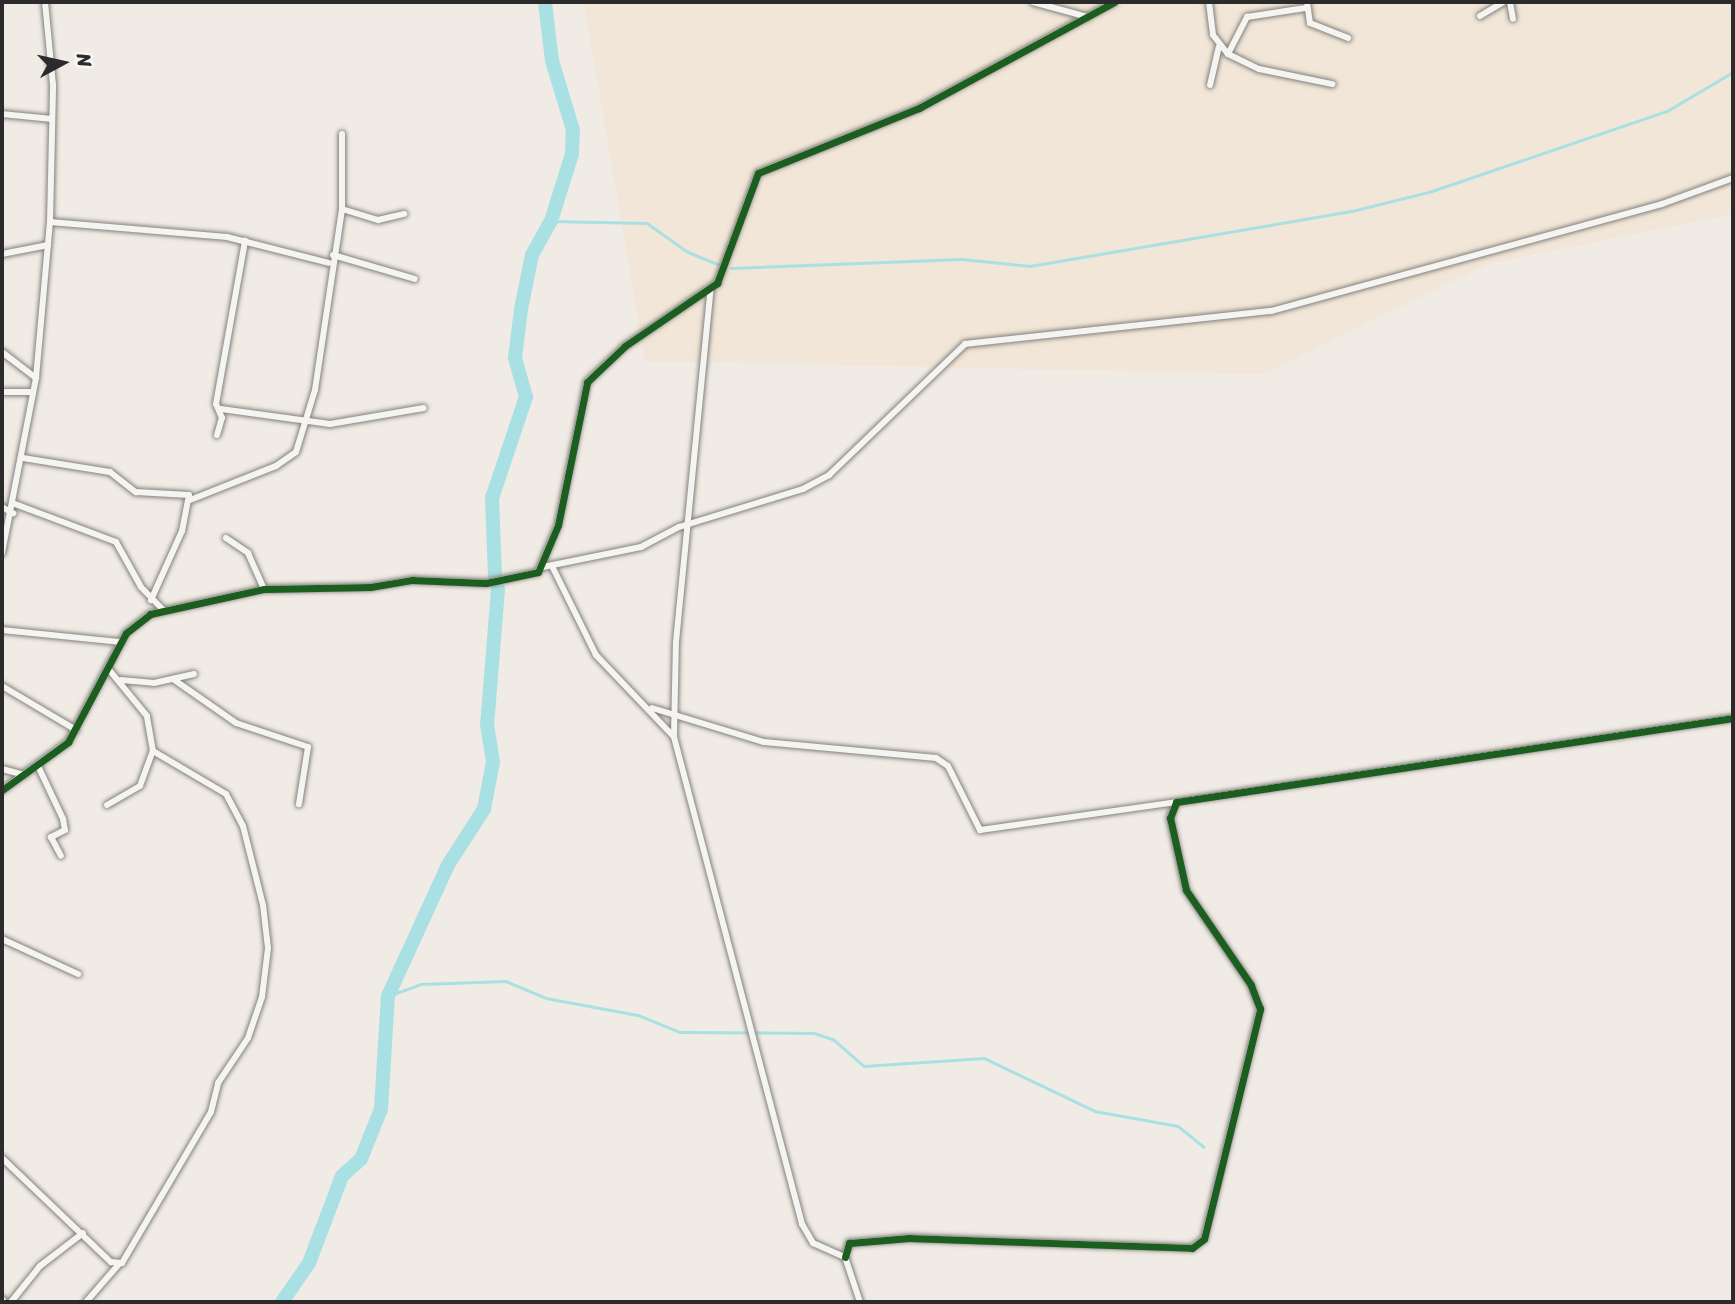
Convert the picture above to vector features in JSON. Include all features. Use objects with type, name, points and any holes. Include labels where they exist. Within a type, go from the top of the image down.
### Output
[{"type":"street","points":[[2,553],[15,505],[36,378],[50,222],[52,119],[45,2]]},
{"type":"street","points":[[1033,2],[1088,17]]},
{"type":"street","points":[[543,567],[587,382],[625,346],[711,288],[728,263],[751,186],[763,169],[919,108],[1114,2]]},
{"type":"street","points":[[1209,2],[1219,47],[1210,85]]},
{"type":"street","points":[[1480,16],[1503,2]]},
{"type":"street","points":[[1510,2],[1513,19]]},
{"type":"street","points":[[1228,54],[1247,17],[1306,5],[1310,23],[1348,38]]},
{"type":"street","points":[[1219,47],[1259,69],[1332,85]]},
{"type":"street","points":[[2,114],[52,119]]},
{"type":"street","points":[[151,600],[190,500],[282,464],[296,452],[303,416],[315,390],[329,263],[342,209],[342,134]]},
{"type":"street","points":[[2,790],[37,766],[76,730],[110,671],[121,642],[139,620],[163,610],[264,589],[411,580],[486,583],[543,567],[641,547],[689,524],[773,501],[829,475],[936,365],[966,344],[1271,312],[1662,204],[1733,178]]},
{"type":"street","points":[[342,209],[378,220],[404,214]]},
{"type":"street","points":[[50,222],[245,241],[329,263]]},
{"type":"street","points":[[245,241],[216,404],[221,409],[303,416],[330,424],[424,408]]},
{"type":"street","points":[[2,254],[48,245]]},
{"type":"street","points":[[333,254],[415,279]]},
{"type":"street","points":[[711,288],[672,714],[674,737],[802,1224],[813,1243],[845,1257]]},
{"type":"street","points":[[2,352],[36,378]]},
{"type":"street","points":[[2,392],[33,392]]},
{"type":"street","points":[[217,435],[221,409]]},
{"type":"street","points":[[23,458],[110,472],[127,490],[185,492],[190,500]]},
{"type":"street","points":[[15,505],[116,542],[151,600],[163,610]]},
{"type":"street","points":[[2,507],[13,513]]},
{"type":"street","points":[[226,538],[248,553],[264,589]]},
{"type":"street","points":[[552,566],[596,655],[650,707],[674,737]]},
{"type":"street","points":[[2,630],[121,642]]},
{"type":"street","points":[[107,805],[140,786],[153,751],[147,716],[121,680],[110,671]]},
{"type":"street","points":[[121,680],[173,679],[194,674]]},
{"type":"street","points":[[173,679],[236,723],[308,747],[299,804]]},
{"type":"street","points":[[2,686],[76,730]]},
{"type":"street","points":[[650,707],[764,742],[936,758],[948,766],[980,830],[1733,718]]},
{"type":"street","points":[[86,1302],[149,1225],[160,1193],[211,1112],[218,1083],[256,1023],[268,948],[243,826],[226,794],[153,751]]},
{"type":"street","points":[[37,766],[63,819],[65,830],[51,837],[61,856]]},
{"type":"street","points":[[2,769],[24,775]]},
{"type":"street","points":[[860,1302],[845,1257],[849,1243],[909,1238],[1192,1248],[1204,1239],[1261,1009],[1251,985],[1186,890],[1170,818],[1175,802]]},
{"type":"street","points":[[2,939],[78,974]]},
{"type":"street","points":[[2,1158],[119,1264]]},
{"type":"street","points":[[11,1302],[40,1266],[82,1233]]},
{"type":"shaded area","points":[[584,2],[1733,2],[1733,214],[1488,264],[1262,374],[645,361]]},
{"type":"waterway","points":[[495,576],[492,498],[526,397],[515,358],[521,309],[532,255],[551,221],[572,154],[573,130],[552,61],[545,2]]},
{"type":"waterway","points":[[731,268],[962,259],[1030,266],[1352,211],[1429,192],[1667,111],[1733,72]]},
{"type":"waterway","points":[[551,221],[647,223],[688,252],[722,266]]},
{"type":"waterway","points":[[282,1302],[309,1263],[342,1176],[361,1159],[381,1109],[388,996],[448,865],[484,809],[493,762],[487,726],[498,588]]},
{"type":"waterway","points":[[388,996],[421,984],[506,981],[546,998],[638,1015],[680,1032],[814,1033],[833,1039],[864,1066],[984,1058],[1095,1111],[1178,1126],[1204,1147]]},
{"type":"cycle path","points":[[2,790],[68,742],[126,633],[150,614],[264,589],[370,587],[412,580],[486,583],[538,572],[558,525],[587,382],[625,346],[717,283],[758,173],[919,108],[1114,2]]},
{"type":"cycle path","points":[[845,1257],[849,1243],[909,1238],[1192,1248],[1204,1239],[1260,1009],[1251,985],[1186,890],[1170,818],[1176,802],[1733,718]]}]
